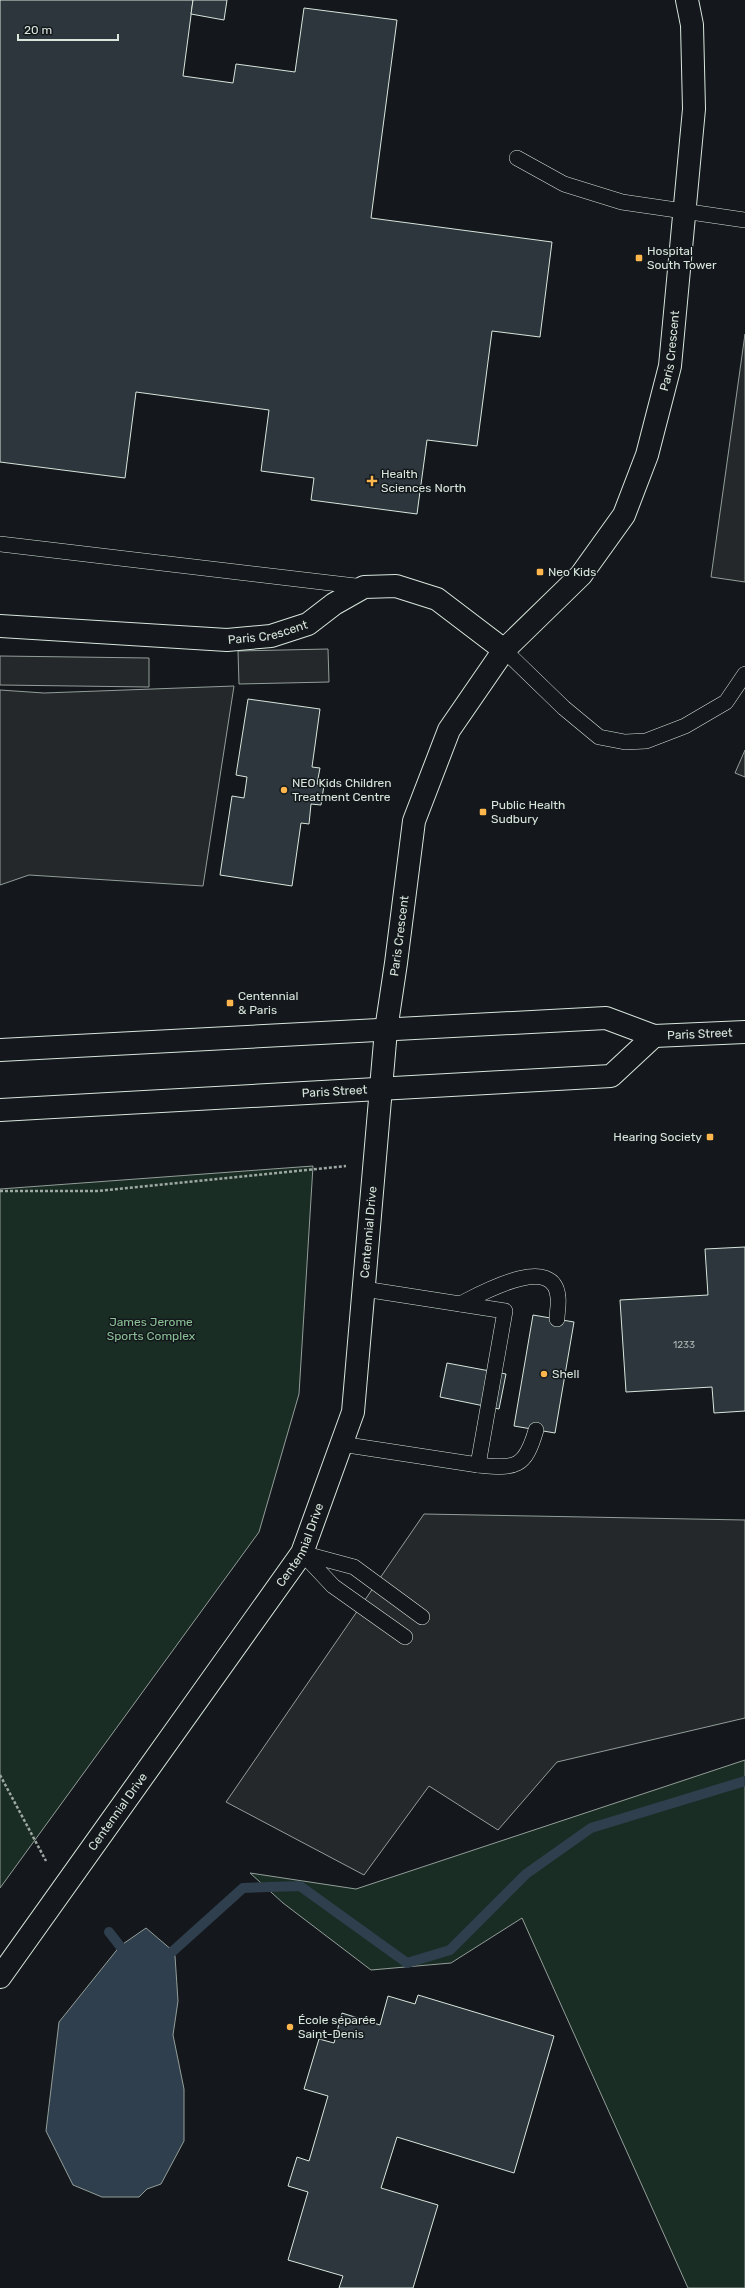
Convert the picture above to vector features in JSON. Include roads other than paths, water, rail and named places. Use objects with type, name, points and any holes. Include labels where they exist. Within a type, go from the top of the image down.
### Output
[{"type":"street","name":"Paris Crescent","points":[[386,1030],[414,821],[449,730],[504,650],[580,575],[624,515],[647,455],[670,366],[694,109],[692,25],[687,0]]},
{"type":"street","name":"Paris Crescent","points":[[0,626],[228,640],[271,636],[308,624],[334,604],[364,587],[396,586],[437,599],[504,650]]},
{"type":"street","name":"Paris Street","points":[[0,1050],[606,1018],[654,1036],[745,1032]]},
{"type":"street","name":"Centennial Drive","points":[[0,1977],[302,1553],[353,1412],[386,1030]]},
{"type":"street","name":"Paris Street","points":[[0,1110],[381,1087],[611,1076],[654,1036]]},
{"type":"lane","points":[[517,158],[564,184],[622,202],[745,220]]},
{"type":"lane","points":[[0,544],[364,587]]},
{"type":"lane","points":[[504,650],[564,708],[599,737],[625,742],[646,741],[685,726],[726,702],[745,674]]},
{"type":"lane","points":[[460,1304],[507,1282],[534,1277],[547,1278],[553,1284],[558,1296],[557,1319]]},
{"type":"lane","points":[[364,1289],[505,1311],[478,1464]]},
{"type":"lane","points":[[341,1444],[506,1468],[521,1460],[530,1451],[536,1430]]},
{"type":"lane","points":[[302,1553],[354,1567],[422,1617]]},
{"type":"lane","points":[[302,1553],[333,1586],[405,1637]]},
{"type":"water","points":[[146,1928],[173,1951],[175,1956],[178,2001],[173,2035],[184,2089],[184,2141],[161,2184],[147,2189],[139,2197],[102,2197],[73,2185],[46,2131],[59,2022],[120,1946]]},
{"type":"waterway","points":[[173,1951],[243,1888],[300,1886],[407,1963],[450,1950],[526,1874],[591,1828],[745,1781]]},
{"type":"waterway","points":[[109,1932],[120,1946]]},
{"type":"place","name":"Hospital South Tower","points":[[639,258]]},
{"type":"place","name":"Health Sciences North","points":[[372,481]]},
{"type":"place","name":"Neo Kids","points":[[540,572]]},
{"type":"place","name":"NEO Kids Children Treatment Centre","points":[[284,790]]},
{"type":"place","name":"Public Health Sudbury","points":[[483,812]]},
{"type":"place","name":"Centennial & Paris","points":[[230,1003]]},
{"type":"place","name":"Hearing Society","points":[[710,1137]]},
{"type":"place","name":"Shell","points":[[544,1374]]},
{"type":"place","name":"École séparée Saint-Denis","points":[[290,2027]]},
{"type":"park label","name":"James Jerome Sports Complex","points":[[151,1329]]}]
